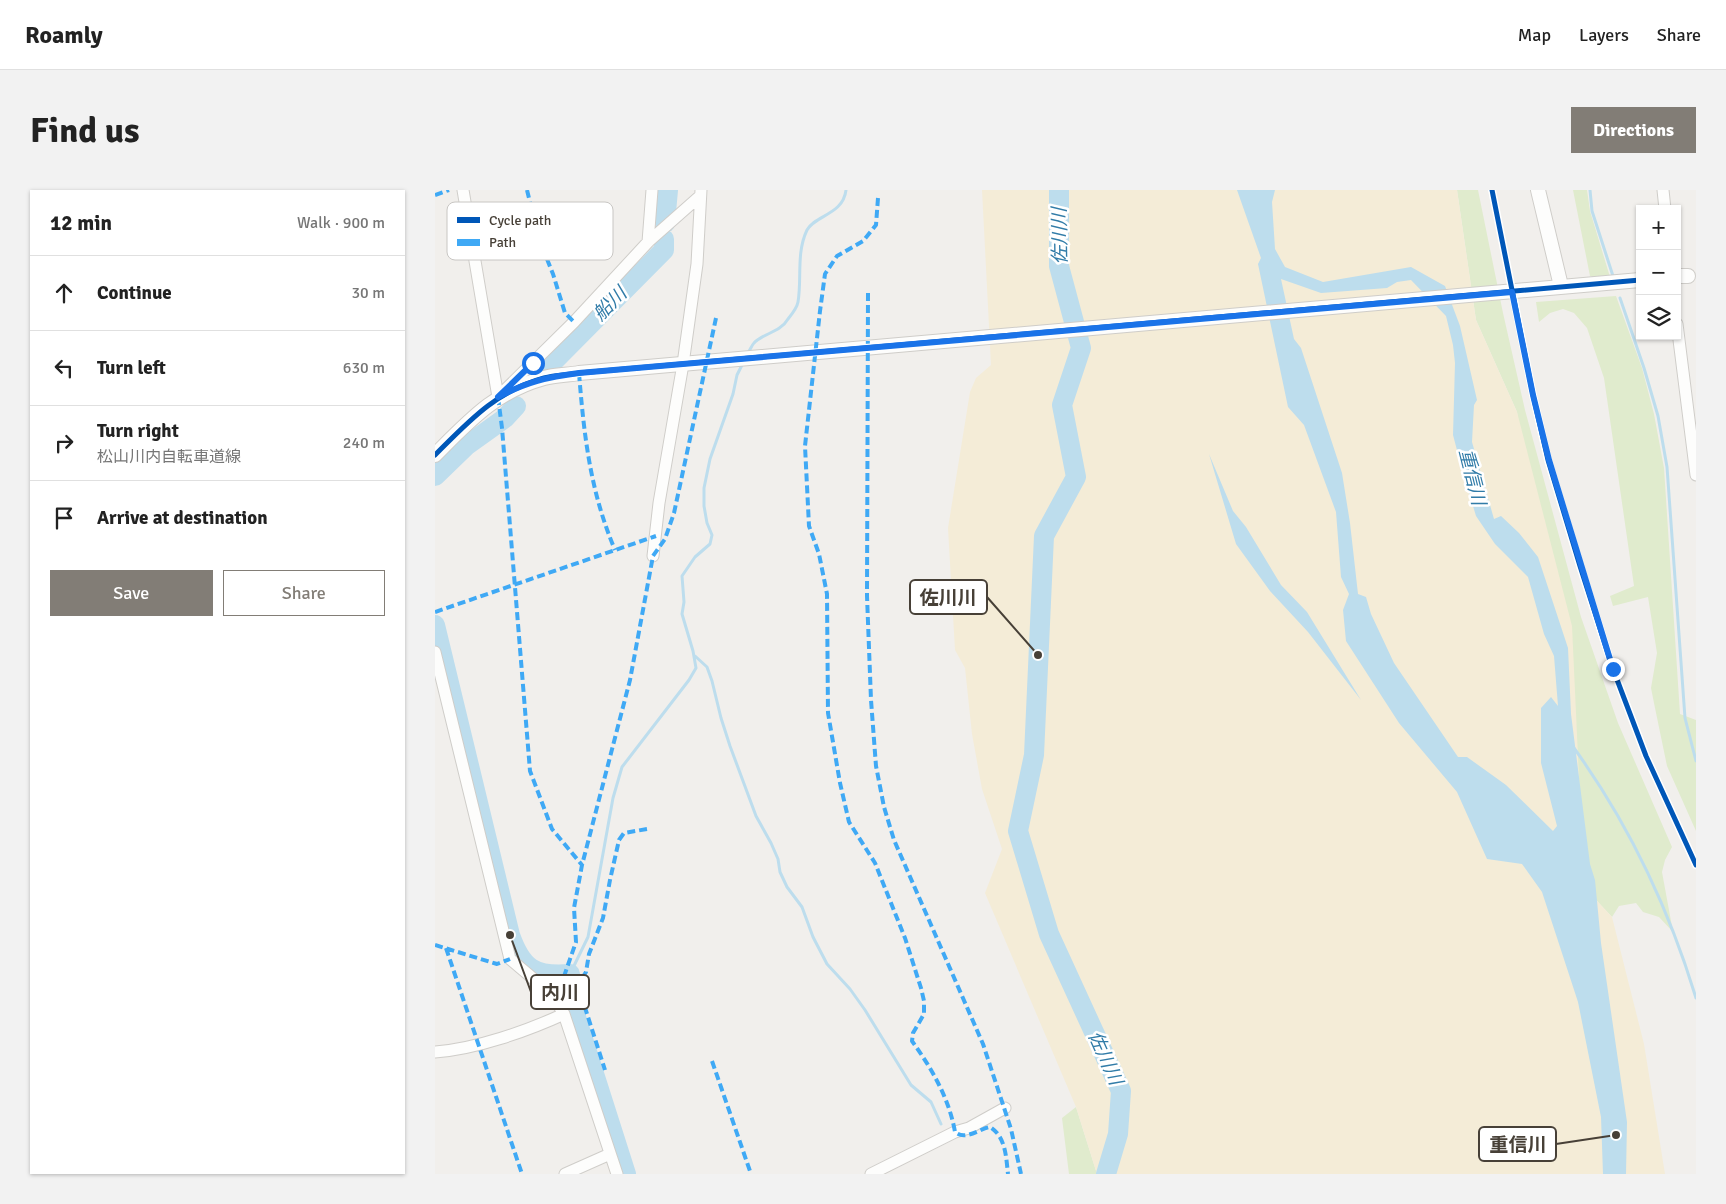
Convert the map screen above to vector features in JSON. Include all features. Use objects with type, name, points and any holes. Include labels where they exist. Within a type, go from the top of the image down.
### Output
[{"type":"street","points":[[648,242],[652,190]]},
{"type":"street","points":[[1538,190],[1561,286]]},
{"type":"street","points":[[1663,190],[1665,205]]},
{"type":"street","points":[[435,455],[471,419],[498,397],[574,322],[648,242],[700,193]]},
{"type":"street","points":[[653,556],[659,503],[689,363],[697,264],[700,193]]},
{"type":"street","points":[[475,260],[498,397]]},
{"type":"street","points":[[498,397],[517,387],[545,378],[689,363],[1636,280]]},
{"type":"street","points":[[1679,340],[1696,475]]},
{"type":"street","points":[[435,652],[510,959],[547,990],[557,1001],[564,1014],[617,1174]]},
{"type":"street","points":[[547,990],[562,982]]},
{"type":"street","points":[[435,1052],[478,1045],[564,1014]]},
{"type":"street","points":[[871,1174],[888,1170],[955,1132],[969,1128],[1005,1108]]},
{"type":"street","points":[[565,1174],[610,1154]]},
{"type":"green space","points":[[1457,190],[1478,190],[1525,410],[1581,617],[1618,723],[1672,847],[1665,860],[1662,872],[1673,932],[1659,917],[1643,912],[1636,903],[1619,906],[1612,917],[1584,887],[1517,412],[1476,320]]},
{"type":"green space","points":[[1573,190],[1587,190],[1590,211],[1610,277],[1594,278],[1590,276]]},
{"type":"green space","points":[[1616,296],[1642,368],[1654,414],[1664,468],[1680,714],[1696,720],[1696,831],[1667,766],[1655,708],[1651,688],[1657,653],[1648,597],[1613,606],[1610,596],[1634,586],[1604,378],[1587,328],[1574,313],[1563,309],[1550,313],[1539,322],[1536,302]]},
{"type":"green space","points":[[1076,1107],[1097,1174],[1069,1174],[1062,1118]]},
{"type":"sand","points":[[982,190],[1457,190],[1476,320],[1517,412],[1572,626],[1584,887],[1612,917],[1644,1044],[1665,1174],[1097,1174],[1076,1107],[985,893],[1002,849],[982,789],[972,734],[965,668],[955,650],[948,528],[970,392],[976,378],[991,365]]},
{"type":"water","points":[[1237,190],[1275,190],[1272,202],[1275,249],[1285,267],[1323,282],[1411,267],[1445,286],[1460,326],[1477,400],[1474,405],[1472,442],[1494,519],[1501,516],[1519,533],[1538,557],[1568,648],[1571,714],[1590,864],[1595,880],[1601,943],[1627,1122],[1626,1174],[1603,1174],[1601,1117],[1578,1002],[1542,892],[1522,864],[1487,859],[1457,792],[1399,723],[1346,641],[1343,610],[1349,594],[1341,577],[1336,512],[1304,425],[1288,407],[1258,264],[1261,258]],"holes":[[[1281,279],[1321,293],[1387,288],[1397,282],[1411,280],[1446,316],[1455,363],[1453,435],[1476,516],[1495,544],[1528,577],[1544,634],[1554,656],[1558,706],[1551,697],[1541,708],[1541,763],[1557,826],[1553,831],[1506,785],[1467,757],[1458,757],[1394,663],[1371,614],[1366,597],[1358,594],[1342,473],[1301,348],[1294,339]]]},
{"type":"water","points":[[1209,454],[1233,511],[1246,527],[1281,585],[1307,612],[1361,700],[1308,632],[1270,591],[1236,544]]},
{"type":"waterway","name":"船川","points":[[665,223],[668,190]]},
{"type":"waterway","points":[[748,353],[753,344],[758,340],[785,324],[795,309],[798,302],[802,248],[807,230],[816,221],[840,205],[846,190]]},
{"type":"waterway","name":"佐川川","points":[[1059,190],[1059,266],[1081,348],[1062,405],[1076,477],[1044,536],[1034,755],[1018,831],[1049,934],[1121,1091],[1118,1134],[1106,1174]]},
{"type":"waterway","points":[[1590,190],[1592,211],[1613,276]]},
{"type":"waterway","name":"船川","points":[[549,366],[664,250],[664,239]]},
{"type":"waterway","points":[[1620,298],[1658,416],[1667,467],[1685,718],[1696,761]]},
{"type":"waterway","points":[[570,974],[588,937],[613,798],[622,767],[689,680],[696,668],[682,614],[684,602],[682,576],[695,557],[710,544],[712,535],[707,523],[704,506],[704,488],[710,459],[733,394],[737,375],[743,363]]},
{"type":"waterway","name":"船川","points":[[435,476],[466,446],[505,418],[516,406]]},
{"type":"waterway","points":[[435,625],[510,935],[520,956],[531,968],[548,974],[570,974],[568,992],[626,1174]]},
{"type":"waterway","points":[[695,656],[707,667],[730,746],[756,816],[778,859],[780,872],[787,887],[802,907],[813,937],[827,964],[850,989],[865,1010],[911,1085],[931,1102],[941,1124]]},
{"type":"waterway","points":[[1574,748],[1612,806],[1645,868],[1673,932],[1696,998]]},
{"type":"marked path","points":[[435,195],[449,190]]},
{"type":"marked path","points":[[527,190],[530,202]]},
{"type":"marked path","points":[[878,198],[876,225],[863,241],[837,256],[825,274],[805,446],[809,526],[819,554],[827,594],[828,713],[849,822],[875,863],[905,938],[921,988],[924,1014],[913,1033],[912,1041],[939,1084],[949,1107],[955,1132],[968,1135],[990,1127],[1002,1142],[1006,1154],[1008,1174]]},
{"type":"marked path","points":[[547,260],[565,313],[574,322]]},
{"type":"marked path","points":[[868,293],[867,596],[871,700],[876,766],[884,807],[894,840],[983,1044],[1011,1129],[1021,1174]]},
{"type":"marked path","points":[[647,829],[624,833],[619,840],[603,918],[589,954],[586,972],[579,983],[562,982],[576,942],[574,908],[582,865],[630,680],[653,556],[665,539],[674,513],[716,318]]},
{"type":"marked path","points":[[579,373],[589,463],[606,528],[615,550]]},
{"type":"marked path","points":[[498,397],[530,771],[552,829],[582,865]]},
{"type":"marked path","points":[[435,612],[656,536]]},
{"type":"marked path","points":[[435,945],[497,964],[510,959]]},
{"type":"marked path","points":[[446,948],[522,1174]]},
{"type":"marked path","points":[[579,983],[580,992],[605,1070]]},
{"type":"marked path","points":[[712,1061],[751,1174]]},
{"type":"cycle path","points":[[1492,190],[1548,460],[1580,566],[1613,669],[1646,756],[1696,865]]},
{"type":"cycle path","points":[[435,455],[472,419],[497,399],[527,384],[553,376],[1636,280]]},
{"type":"place","name":"佐川川","points":[[1038,655]]},
{"type":"place","name":"内川","points":[[510,935]]},
{"type":"place","name":"重信川","points":[[1616,1135]]},
{"type":"route","points":[[533,363],[498,397],[517,387],[545,378],[579,373],[1512,292],[1533,395],[1549,460],[1613,669]]}]
